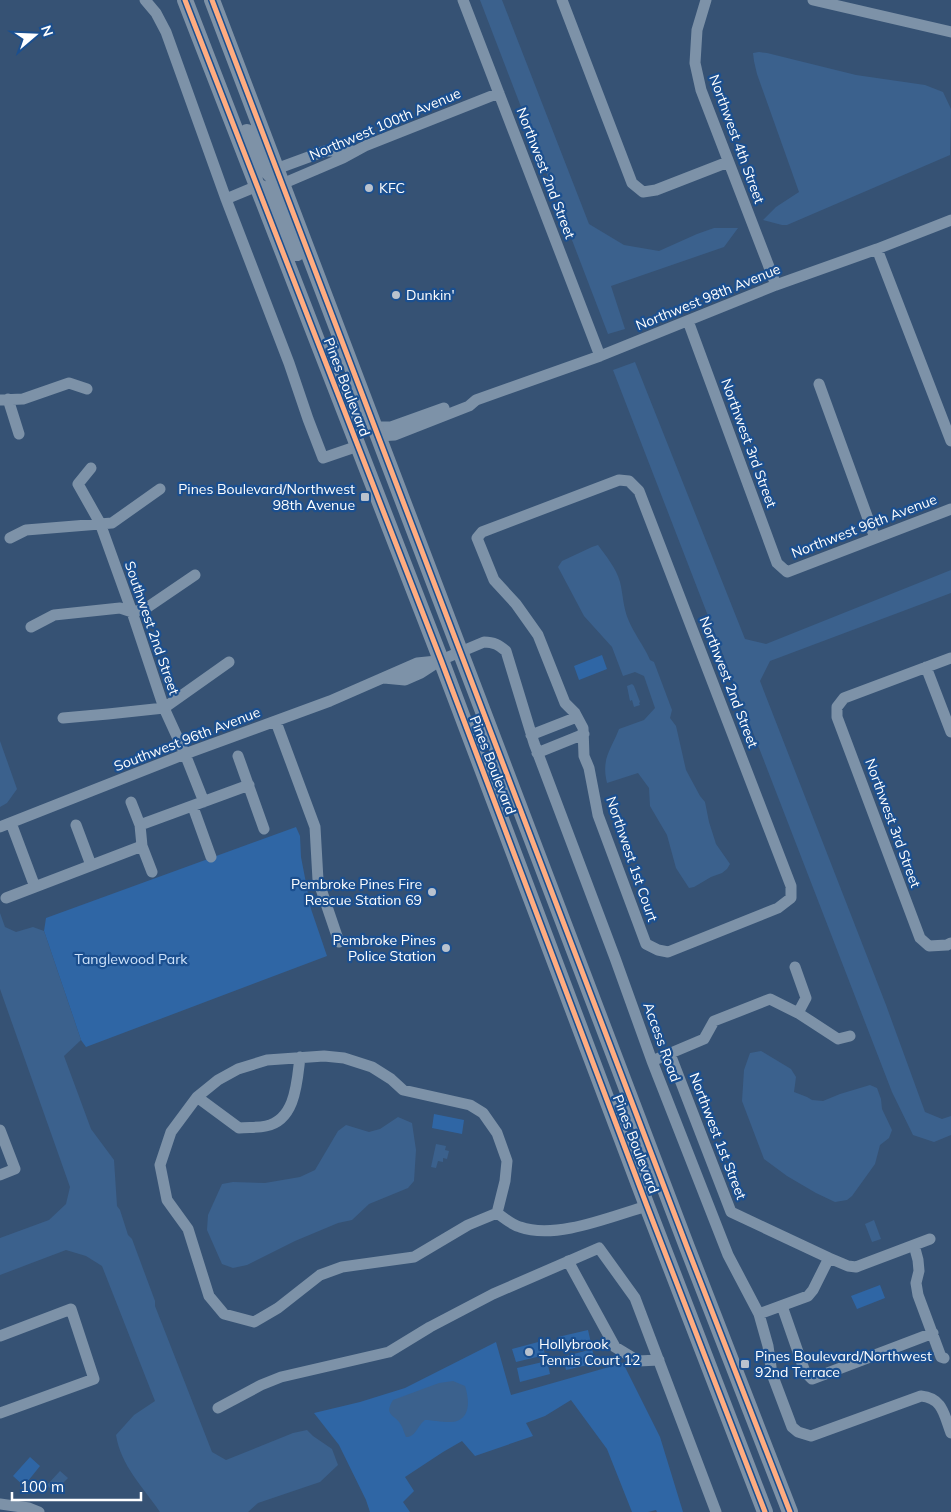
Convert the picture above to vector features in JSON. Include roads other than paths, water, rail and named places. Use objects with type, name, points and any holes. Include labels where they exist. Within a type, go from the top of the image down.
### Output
[{"type":"highway","name":"Pines Boulevard","points":[[185,0],[441,660],[647,1206],[765,1512]]},
{"type":"highway","name":"Pines Boulevard","points":[[212,0],[789,1512]]},
{"type":"highway","points":[[208,60],[223,81],[264,167],[270,175],[279,176]]},
{"type":"highway","points":[[258,186],[268,191],[275,200],[311,286],[322,303],[332,313]]},
{"type":"highway","points":[[296,285],[328,339],[358,419],[371,435],[377,432]]},
{"type":"highway","points":[[358,446],[367,447],[375,454],[399,513],[419,542]]},
{"type":"highway","points":[[647,1206],[655,1205],[661,1208],[687,1247]]},
{"type":"highway","points":[[712,1375],[724,1382],[730,1395],[766,1494],[776,1506],[789,1512]]},
{"type":"street","points":[[145,0],[156,13],[166,32],[323,458],[358,446]]},
{"type":"street","name":"Northwest 2nd Street","points":[[463,0],[600,356]]},
{"type":"street","points":[[562,0],[632,183],[643,192],[656,190],[728,162]]},
{"type":"street","name":"Northwest 4th Street","points":[[706,0],[698,30],[695,63],[701,90],[776,285]]},
{"type":"street","points":[[813,0],[951,32]]},
{"type":"street","name":"Northwest 100th Avenue","points":[[279,176],[343,158],[365,146],[499,93]]},
{"type":"street","points":[[279,176],[325,151],[355,151]]},
{"type":"street","points":[[226,199],[258,186]]},
{"type":"street","name":"Northwest 98th Avenue","points":[[377,432],[399,434],[469,406],[476,400],[600,356],[776,285],[951,220]]},
{"type":"street","points":[[877,249],[951,442]]},
{"type":"street","name":"Northwest 3rd Street","points":[[688,321],[777,563],[787,572]]},
{"type":"street","points":[[19,434],[4,400],[23,399],[69,383],[87,389]]},
{"type":"street","points":[[819,384],[875,538]]},
{"type":"street","name":"Southwest 2nd Street","points":[[91,468],[78,484],[100,523],[164,708],[204,802]]},
{"type":"street","name":"Northwest 2nd Street","points":[[482,532],[619,480],[629,481],[639,491],[791,886],[791,898],[778,908],[668,952],[651,948]]},
{"type":"street","points":[[10,538],[26,530],[112,522],[160,489]]},
{"type":"street","name":"Northwest 96th Avenue","points":[[787,572],[951,509]]},
{"type":"street","name":"Northwest 1st Court","points":[[482,532],[477,538],[494,580],[516,604],[538,636],[565,703],[575,713],[582,728],[584,734],[584,756],[598,815],[612,847],[646,944],[651,948]]},
{"type":"street","points":[[31,627],[54,615],[120,608],[132,612],[145,609],[195,574]]},
{"type":"street","name":"Southwest 96th Avenue","points":[[5,825],[185,754],[276,722],[384,678],[405,680],[421,674],[441,660],[484,642],[498,644],[506,651]]},
{"type":"street","name":"Access Road","points":[[506,651],[537,753],[652,1061],[728,1255],[759,1314],[768,1346],[772,1374],[792,1427],[802,1434],[811,1436],[921,1396],[931,1397],[940,1404],[951,1433]]},
{"type":"street","points":[[951,658],[926,667],[951,732]]},
{"type":"street","points":[[63,718],[164,708],[229,662]]},
{"type":"street","name":"Northwest 3rd Street","points":[[926,667],[844,698],[837,707],[837,717],[920,938],[929,946],[951,943]]},
{"type":"street","points":[[531,735],[577,717]]},
{"type":"street","points":[[276,722],[315,827],[318,880],[339,942]]},
{"type":"street","points":[[537,753],[584,734]]},
{"type":"street","points":[[238,756],[264,829]]},
{"type":"street","points":[[140,825],[249,786]]},
{"type":"street","points":[[131,802],[140,825],[142,846],[152,872]]},
{"type":"street","points":[[192,806],[211,857]]},
{"type":"street","points":[[5,825],[35,886]]},
{"type":"street","points":[[76,825],[91,866]]},
{"type":"street","points":[[6,898],[142,846]]},
{"type":"street","points":[[522,876],[543,868]]},
{"type":"street","points":[[795,967],[806,998],[798,1013]]},
{"type":"street","points":[[652,1061],[704,1039],[714,1021],[770,999],[798,1013],[838,1039],[850,1036]]},
{"type":"street","name":"Northwest 1st Street","points":[[670,1054],[731,1212],[848,1266],[856,1267],[930,1239]]},
{"type":"street","points":[[324,1056],[344,1058],[372,1067],[391,1079],[403,1090],[470,1105],[483,1113],[497,1134],[507,1161],[505,1181],[497,1213],[468,1225],[414,1257],[342,1267],[320,1275],[278,1308],[254,1322],[224,1314],[209,1296],[188,1229],[167,1200],[160,1165],[171,1132],[197,1097],[218,1080],[238,1070],[267,1060],[324,1056]]},
{"type":"street","points":[[197,1097],[238,1128],[268,1126],[284,1117],[294,1099],[300,1057]]},
{"type":"street","points":[[0,1130],[15,1169],[0,1175]]},
{"type":"street","points":[[497,1213],[520,1227],[542,1231],[572,1229],[647,1206]]},
{"type":"street","points":[[914,1245],[919,1271],[916,1284],[918,1295],[941,1357],[944,1358]]},
{"type":"street","points":[[218,1408],[261,1384],[281,1377],[389,1352],[430,1327],[493,1294],[599,1248],[635,1298],[716,1512]]},
{"type":"street","points":[[759,1314],[808,1296],[829,1258]]},
{"type":"street","points":[[568,1261],[615,1347],[638,1361],[659,1360]]},
{"type":"street","points":[[782,1306],[805,1372],[812,1379],[933,1333]]},
{"type":"street","points":[[0,1336],[71,1309],[94,1379],[0,1413]]},
{"type":"street","points":[[0,1504],[29,1508],[40,1512]]},
{"type":"place","name":"KFC","points":[[369,188]]},
{"type":"place","name":"Dunkin'","points":[[396,295]]},
{"type":"place","name":"Pines Boulevard/Northwest 98th Avenue","points":[[365,497]]},
{"type":"place","name":"Pembroke Pines Fire Rescue Station 69","points":[[432,892]]},
{"type":"place","name":"Pembroke Pines Police Station","points":[[446,948]]},
{"type":"place","name":"Hollybrook Tennis Court 12","points":[[529,1352]]},
{"type":"place","name":"Pines Boulevard/Northwest 92nd Terrace","points":[[745,1364]]},
{"type":"park label","name":"Tanglewood Park","points":[[131,959]]}]
